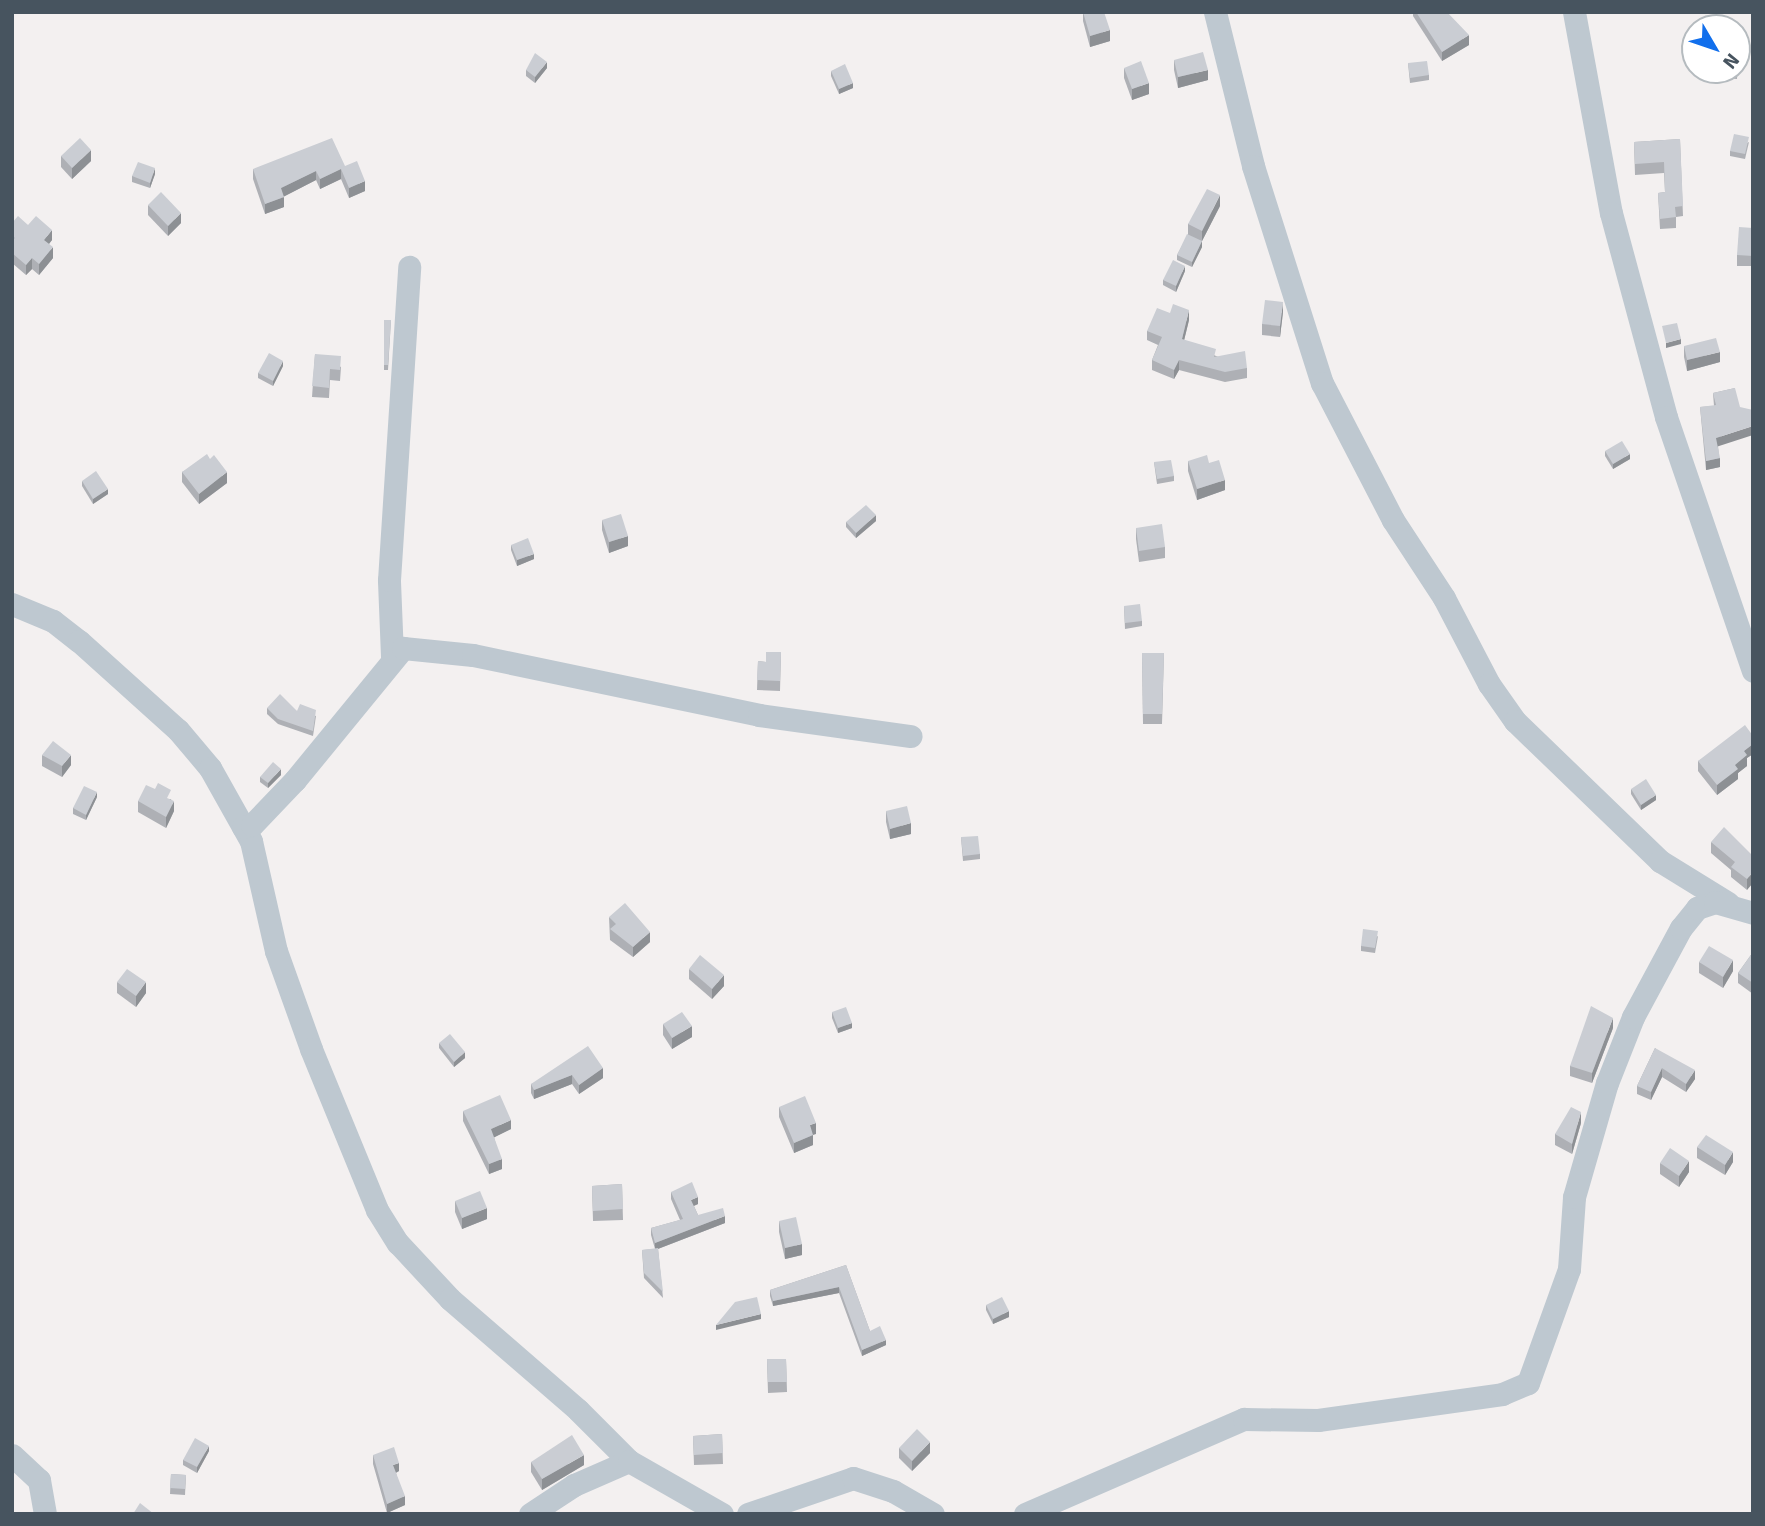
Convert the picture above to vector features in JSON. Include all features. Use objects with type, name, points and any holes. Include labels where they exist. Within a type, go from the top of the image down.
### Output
[{"type":"street","points":[[1215,12],[1253,166],[1322,383],[1392,520],[1444,598],[1489,684],[1515,721],[1660,861],[1728,903],[1753,913]]},
{"type":"street","points":[[1574,12],[1611,213],[1665,417],[1753,671]]},
{"type":"street","points":[[392,656],[389,580],[409,267]]},
{"type":"street","points":[[12,604],[53,621],[79,640],[178,730],[210,768],[243,827],[276,951],[302,1024],[377,1210],[407,1254],[450,1299],[578,1410],[629,1461],[722,1514]]},
{"type":"street","points":[[243,827],[252,825],[295,780],[392,656],[409,647],[473,655],[759,715],[911,736]]},
{"type":"street","points":[[1025,1514],[1244,1419],[1318,1420],[1502,1394],[1528,1383],[1569,1269],[1574,1197],[1607,1083],[1633,1017],[1687,919],[1703,904],[1728,903]]},
{"type":"street","points":[[12,1455],[39,1480],[45,1514]]},
{"type":"street","points":[[530,1514],[591,1476],[629,1461]]},
{"type":"street","points":[[748,1514],[853,1478],[893,1491],[933,1514]]},
{"type":"building","points":[[1083,12],[1104,12],[1110,30],[1090,36]]},
{"type":"building","points":[[1416,12],[1447,12],[1469,35],[1442,52]]},
{"type":"building","points":[[1203,52],[1208,70],[1178,77],[1174,60]]},
{"type":"building","points":[[535,53],[547,62],[535,77],[526,70]]},
{"type":"building","points":[[1141,61],[1149,83],[1132,89],[1124,68]]},
{"type":"building","points":[[1427,61],[1429,75],[1410,78],[1408,63]]},
{"type":"building","points":[[845,64],[853,83],[839,89],[831,71]]},
{"type":"building","points":[[1734,134],[1749,137],[1745,154],[1730,151]]},
{"type":"building","points":[[80,138],[91,150],[72,168],[61,156]]},
{"type":"building","points":[[332,138],[345,166],[357,161],[365,181],[349,188],[341,169],[320,179],[316,171],[281,188],[284,197],[265,204],[253,169]]},
{"type":"building","points":[[1680,139],[1683,206],[1675,207],[1676,217],[1660,219],[1658,193],[1665,192],[1664,162],[1635,164],[1634,142]]},
{"type":"building","points":[[138,162],[155,168],[150,183],[132,176]]},
{"type":"building","points":[[1207,189],[1220,195],[1202,231],[1188,224]]},
{"type":"building","points":[[161,192],[181,213],[168,226],[148,205]]},
{"type":"building","points":[[18,216],[28,225],[36,216],[52,230],[44,240],[53,247],[39,264],[32,258],[26,265],[12,253],[12,240],[15,238],[12,236],[12,223]]},
{"type":"building","points":[[1739,227],[1753,228],[1753,256],[1737,255]]},
{"type":"building","points":[[1187,234],[1202,241],[1192,262],[1177,255]]},
{"type":"building","points":[[1173,260],[1185,266],[1176,286],[1163,280]]},
{"type":"building","points":[[1265,300],[1283,302],[1280,326],[1262,324]]},
{"type":"building","points":[[1173,304],[1189,310],[1182,339],[1216,349],[1214,357],[1245,351],[1247,368],[1225,372],[1179,360],[1174,370],[1152,360],[1162,337],[1147,331],[1157,308],[1170,313]]},
{"type":"building","points":[[384,320],[391,320],[388,365],[384,365]]},
{"type":"building","points":[[1677,323],[1681,339],[1666,343],[1662,326]]},
{"type":"building","points":[[1716,338],[1720,352],[1687,360],[1684,346]]},
{"type":"building","points":[[269,353],[283,361],[273,381],[258,373]]},
{"type":"building","points":[[315,354],[341,356],[340,370],[330,369],[329,388],[312,386]]},
{"type":"building","points":[[1735,388],[1740,407],[1753,410],[1753,426],[1716,438],[1720,458],[1706,461],[1700,407],[1716,405],[1713,393]]},
{"type":"building","points":[[1622,441],[1630,454],[1613,464],[1605,451]]},
{"type":"building","points":[[207,454],[210,459],[214,455],[227,472],[199,494],[182,472]]},
{"type":"building","points":[[1207,455],[1209,463],[1219,460],[1225,480],[1197,489],[1188,461]]},
{"type":"building","points":[[1171,460],[1174,476],[1157,479],[1154,462]]},
{"type":"building","points":[[96,471],[108,489],[93,499],[82,481]]},
{"type":"building","points":[[866,505],[876,515],[856,533],[846,522]]},
{"type":"building","points":[[621,514],[628,536],[609,542],[602,520]]},
{"type":"building","points":[[1162,524],[1165,547],[1139,551],[1136,528]]},
{"type":"building","points":[[528,538],[534,554],[517,560],[511,545]]},
{"type":"building","points":[[1140,604],[1142,621],[1125,623],[1124,606]]},
{"type":"building","points":[[766,652],[781,652],[780,681],[757,680],[758,661],[766,662]]},
{"type":"building","points":[[1142,653],[1164,653],[1162,714],[1143,714]]},
{"type":"building","points":[[280,694],[297,711],[300,704],[316,710],[313,731],[278,719],[267,708]]},
{"type":"building","points":[[1745,725],[1753,736],[1753,744],[1744,751],[1747,755],[1735,765],[1738,769],[1717,785],[1698,761]]},
{"type":"building","points":[[53,741],[71,755],[62,766],[42,755]]},
{"type":"building","points":[[273,762],[281,769],[268,783],[260,777]]},
{"type":"building","points":[[1646,779],[1656,795],[1641,805],[1631,789]]},
{"type":"building","points":[[158,783],[171,790],[167,798],[174,801],[166,817],[138,801],[146,785],[155,789]]},
{"type":"building","points":[[84,786],[97,792],[86,815],[73,808]]},
{"type":"building","points":[[907,806],[911,823],[890,829],[886,811]]},
{"type":"building","points":[[1724,827],[1753,856],[1753,872],[1747,879],[1731,867],[1735,862],[1711,842]]},
{"type":"building","points":[[978,836],[980,854],[963,856],[961,837]]},
{"type":"building","points":[[625,903],[650,932],[633,947],[610,929],[616,924],[609,917]]},
{"type":"building","points":[[1363,929],[1378,931],[1375,948],[1361,946]]},
{"type":"building","points":[[1709,946],[1733,960],[1723,977],[1699,962]]},
{"type":"building","points":[[1753,952],[1753,983],[1738,973]]},
{"type":"building","points":[[700,955],[724,975],[712,989],[689,969]]},
{"type":"building","points":[[127,969],[146,982],[136,996],[117,982]]},
{"type":"building","points":[[1591,1006],[1613,1018],[1592,1073],[1570,1066]]},
{"type":"building","points":[[846,1007],[852,1023],[838,1028],[832,1012]]},
{"type":"building","points":[[682,1012],[692,1026],[672,1038],[663,1024]]},
{"type":"building","points":[[450,1034],[465,1052],[454,1062],[439,1043]]},
{"type":"building","points":[[588,1046],[603,1068],[579,1085],[572,1075],[534,1090],[531,1084]]},
{"type":"building","points":[[1655,1048],[1695,1070],[1686,1084],[1662,1068],[1651,1092],[1637,1086]]},
{"type":"building","points":[[500,1095],[511,1120],[491,1129],[502,1159],[489,1164],[463,1111]]},
{"type":"building","points":[[805,1096],[816,1123],[810,1125],[813,1135],[794,1143],[779,1107]]},
{"type":"building","points":[[1571,1107],[1581,1112],[1572,1144],[1555,1134]]},
{"type":"building","points":[[1706,1135],[1733,1152],[1725,1165],[1697,1147]]},
{"type":"building","points":[[1670,1148],[1689,1161],[1679,1176],[1660,1163]]},
{"type":"building","points":[[692,1182],[698,1197],[691,1200],[698,1215],[723,1208],[725,1216],[655,1243],[651,1228],[683,1219],[671,1192]]},
{"type":"building","points":[[622,1184],[623,1209],[593,1211],[592,1186]]},
{"type":"building","points":[[480,1191],[487,1208],[462,1218],[455,1201]]},
{"type":"building","points":[[796,1217],[802,1244],[785,1248],[779,1221]]},
{"type":"building","points":[[658,1248],[663,1292],[644,1273],[642,1250]]},
{"type":"building","points":[[846,1265],[870,1331],[880,1326],[886,1340],[862,1350],[839,1287],[773,1301],[770,1290]]},
{"type":"building","points":[[757,1297],[761,1314],[716,1325],[735,1302]]},
{"type":"building","points":[[1002,1297],[1009,1311],[993,1319],[986,1305]]},
{"type":"building","points":[[767,1359],[786,1359],[787,1382],[768,1382]]},
{"type":"building","points":[[917,1429],[930,1442],[912,1461],[899,1448]]},
{"type":"building","points":[[722,1434],[723,1453],[694,1455],[693,1436]]},
{"type":"building","points":[[572,1435],[584,1455],[542,1479],[531,1462]]},
{"type":"building","points":[[195,1438],[209,1446],[197,1467],[183,1460]]},
{"type":"building","points":[[394,1447],[399,1463],[393,1465],[405,1496],[387,1504],[373,1455]]},
{"type":"building","points":[[171,1474],[186,1475],[185,1489],[170,1488]]},
{"type":"building","points":[[140,1503],[154,1514],[133,1514]]}]
